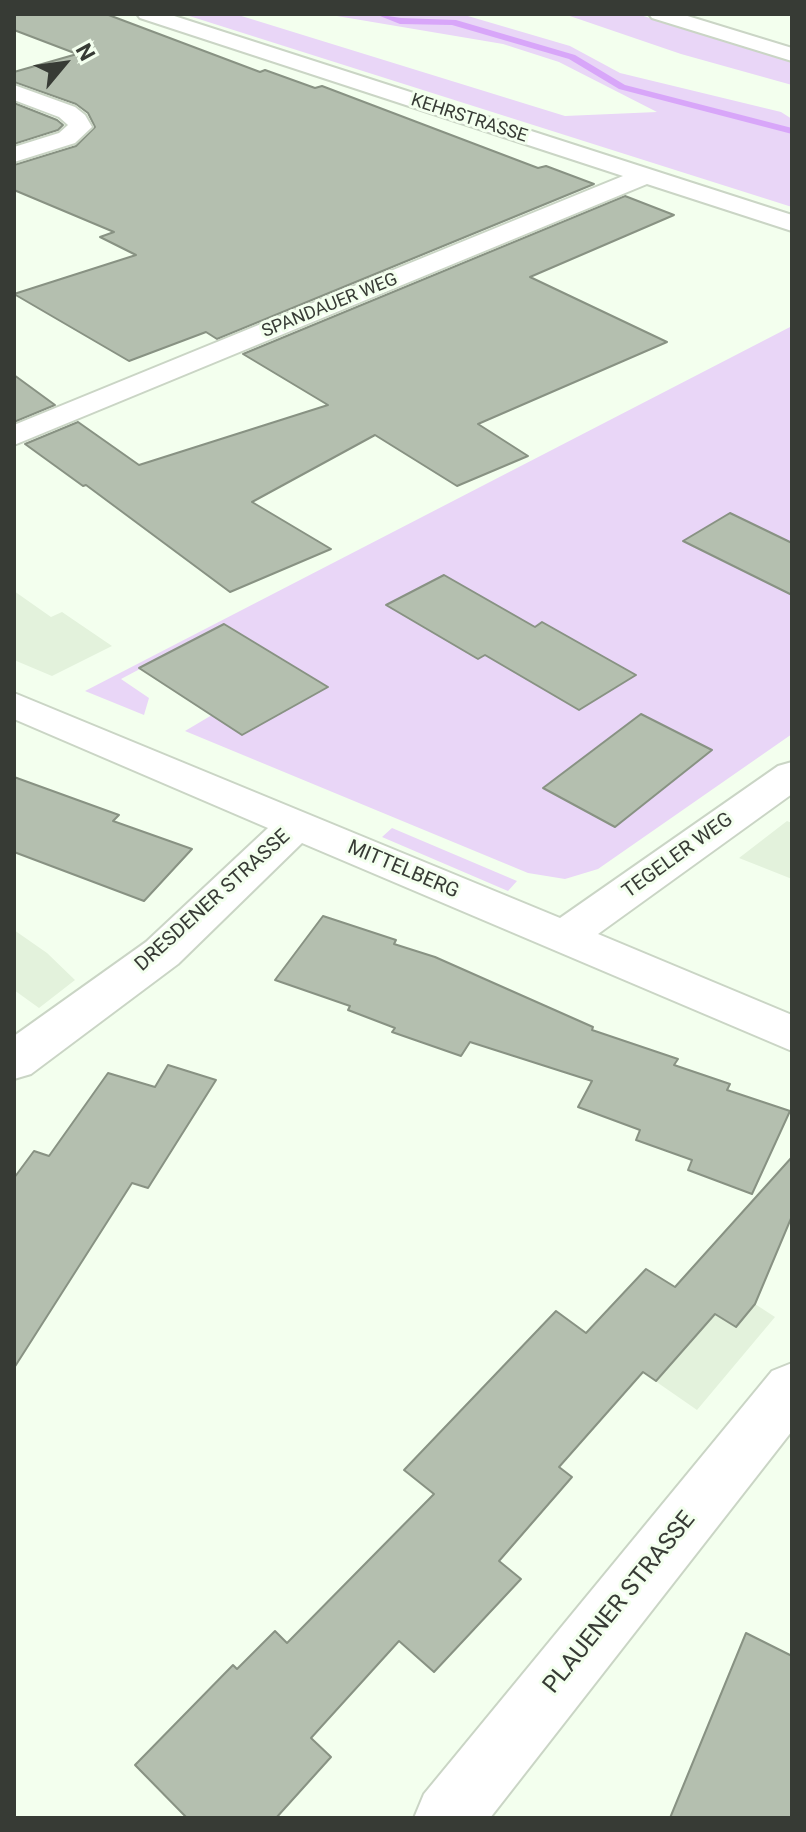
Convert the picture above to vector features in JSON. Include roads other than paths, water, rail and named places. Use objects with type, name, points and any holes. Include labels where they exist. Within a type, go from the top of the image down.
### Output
[{"type":"street","name":"KEHRSTRASSE","points":[[147,14],[792,223]]},
{"type":"street","points":[[659,14],[792,55]]},
{"type":"street","points":[[691,24],[714,14]]},
{"type":"street","points":[[14,92],[67,112],[80,127],[67,138],[14,155]]},
{"type":"street","name":"SPANDAUER WEG","points":[[14,436],[646,176]]},
{"type":"street","name":"MITTELBERG","points":[[14,705],[792,1034]]},
{"type":"street","name":"TEGELER WEG","points":[[564,937],[792,775]]},
{"type":"street","name":"DRESDENER STRASSE","points":[[14,1061],[162,953],[296,825]]},
{"type":"street","name":"PLAUENER STRASSE","points":[[448,1818],[792,1388]]},
{"type":"waterway","points":[[379,14],[400,21],[453,22],[572,57],[622,87],[792,131]]}]
